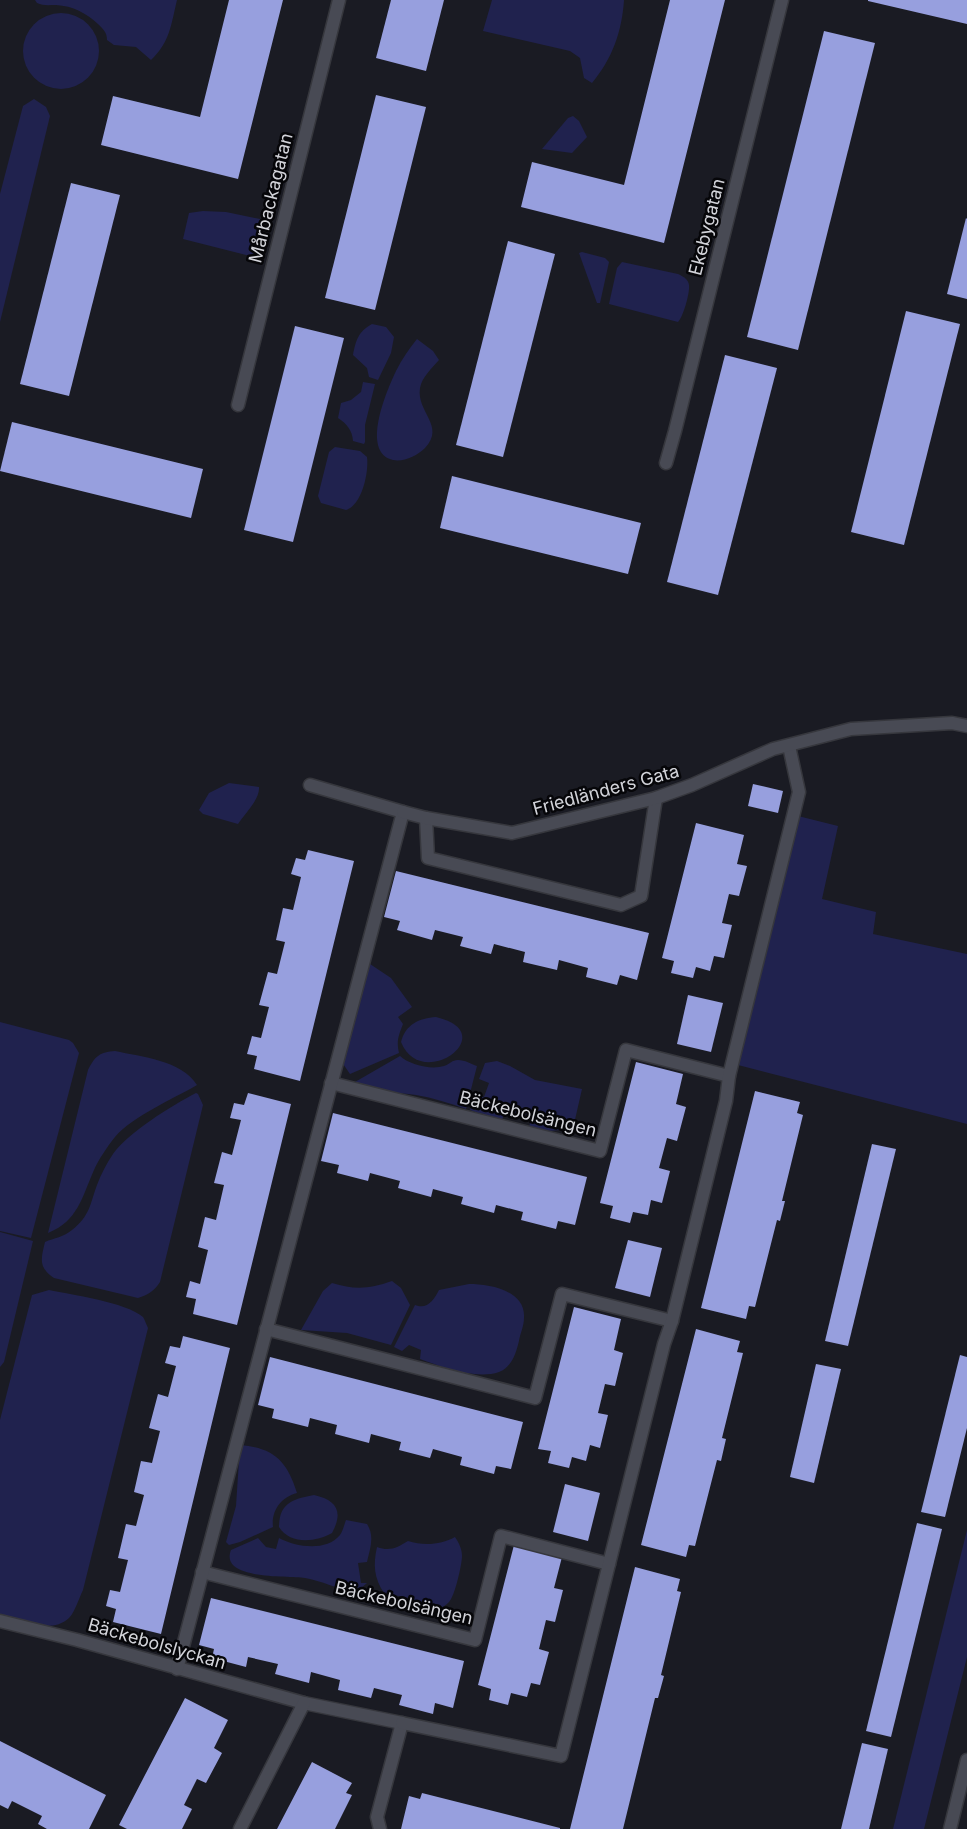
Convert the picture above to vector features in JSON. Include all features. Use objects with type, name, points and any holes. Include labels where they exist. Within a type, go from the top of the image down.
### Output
[{"type":"street","name":"Mårbackagatan","points":[[238,405],[339,0]]},
{"type":"street","name":"Ekebygatan","points":[[666,463],[782,0]]},
{"type":"street","name":"Friedländers Gata","points":[[310,785],[426,818],[512,833],[656,798],[692,785],[773,749],[851,729],[952,722],[967,726]]},
{"type":"street","points":[[380,1829],[377,1817],[402,1723],[561,1756],[664,1344],[672,1321],[726,1101],[729,1076],[799,792],[789,746]]},
{"type":"street","points":[[426,818],[428,858],[621,905],[640,896],[656,798]]},
{"type":"street","points":[[177,1669],[403,812]]},
{"type":"street","name":"Bäckebolsängen","points":[[331,1083],[600,1151],[626,1050],[729,1076]]},
{"type":"street","points":[[266,1330],[535,1398],[562,1294],[672,1321]]},
{"type":"street","name":"Bäckebolsängen","points":[[202,1572],[475,1640],[501,1536],[609,1564]]},
{"type":"street","name":"Bäckebolslyckan","points":[[0,1621],[77,1640],[304,1703],[402,1723]]},
{"type":"street","points":[[240,1829],[304,1703]]},
{"type":"street","points":[[950,1829],[967,1760]]},
{"type":"shaded area","points":[[35,0],[177,0],[166,40],[151,60],[136,47],[114,45],[107,40],[103,29],[98,24],[79,11],[62,6],[42,5]]},
{"type":"shaded area","points":[[492,0],[624,0],[621,23],[615,45],[592,83],[584,78],[580,58],[570,51],[483,31]]},
{"type":"shaded area","points":[[61,13],[76,16],[88,24],[96,36],[99,51],[96,66],[88,78],[76,86],[61,89],[46,86],[34,78],[26,66],[23,51],[26,36],[34,24],[46,16]]},
{"type":"shaded area","points":[[34,99],[46,107],[50,116],[0,322],[0,194],[23,106]]},
{"type":"shaded area","points":[[573,116],[579,121],[587,137],[572,153],[542,149],[568,118]]},
{"type":"shaded area","points":[[203,211],[226,212],[260,219],[261,229],[254,257],[183,239],[189,213]]},
{"type":"shaded area","points":[[582,252],[605,258],[609,262],[600,303],[597,303],[579,253]]},
{"type":"shaded area","points":[[622,262],[678,274],[687,280],[689,285],[688,293],[684,310],[678,322],[609,304],[617,268]]},
{"type":"shaded area","points":[[372,324],[386,327],[394,337],[391,353],[378,380],[369,377],[367,368],[353,355],[358,337]]},
{"type":"shaded area","points":[[417,339],[433,351],[439,360],[425,376],[420,388],[422,404],[432,426],[433,433],[431,440],[418,454],[406,459],[393,460],[383,455],[378,445],[379,420],[382,405],[396,371]]},
{"type":"shaded area","points":[[363,382],[375,384],[365,425],[364,444],[353,441],[352,434],[338,418],[341,403],[351,400],[361,392]]},
{"type":"shaded area","points":[[335,447],[360,451],[367,457],[367,471],[360,495],[352,507],[346,510],[321,503],[318,496],[329,452]]},
{"type":"shaded area","points":[[229,783],[259,787],[255,801],[238,824],[203,814],[199,810],[209,793]]},
{"type":"shaded area","points":[[798,816],[838,826],[822,899],[876,912],[873,934],[967,954],[967,1124],[738,1065]]},
{"type":"shaded area","points":[[370,964],[391,978],[412,1007],[398,1017],[403,1024],[398,1041],[399,1053],[350,1074],[339,1058]]},
{"type":"shaded area","points":[[436,1017],[455,1025],[462,1035],[460,1045],[452,1055],[439,1061],[424,1062],[411,1056],[401,1042],[409,1027],[424,1019]]},
{"type":"shaded area","points":[[0,1022],[69,1040],[79,1053],[31,1238],[0,1231]]},
{"type":"shaded area","points":[[115,1051],[171,1065],[181,1070],[197,1085],[154,1108],[123,1129],[101,1157],[73,1215],[58,1228],[48,1233],[88,1070],[98,1056],[105,1052]]},
{"type":"shaded area","points":[[400,1056],[409,1062],[427,1067],[444,1066],[458,1060],[477,1066],[466,1109],[422,1096],[377,1090],[355,1082]]},
{"type":"shaded area","points":[[497,1061],[535,1080],[582,1089],[574,1124],[558,1130],[529,1129],[531,1117],[506,1111],[501,1122],[470,1110],[475,1096],[484,1097],[489,1083],[479,1079],[485,1063]]},
{"type":"shaded area","points":[[196,1093],[203,1105],[158,1285],[145,1296],[138,1298],[54,1278],[45,1270],[42,1262],[45,1242],[69,1232],[83,1220],[106,1165],[113,1154],[129,1137],[163,1112]]},
{"type":"shaded area","points":[[0,1232],[33,1241],[4,1362],[0,1367]]},
{"type":"shaded area","points":[[392,1281],[401,1288],[410,1305],[391,1345],[347,1333],[301,1330],[323,1291],[332,1283],[362,1288]]},
{"type":"shaded area","points":[[469,1284],[486,1285],[505,1290],[519,1301],[523,1308],[524,1321],[518,1346],[513,1359],[507,1367],[499,1372],[490,1374],[470,1374],[420,1359],[421,1350],[409,1345],[402,1351],[394,1347],[415,1305],[427,1305],[439,1290]]},
{"type":"shaded area","points":[[49,1290],[124,1307],[143,1317],[148,1328],[83,1590],[69,1618],[62,1623],[45,1626],[0,1616],[0,1420],[32,1295]]},
{"type":"shaded area","points":[[240,1445],[262,1449],[277,1458],[289,1472],[297,1493],[286,1498],[278,1505],[275,1510],[273,1527],[229,1545],[226,1542],[236,1506]]},
{"type":"shaded area","points":[[314,1495],[328,1500],[336,1508],[336,1525],[332,1533],[311,1540],[304,1540],[290,1537],[284,1533],[279,1527],[285,1507],[294,1500]]},
{"type":"shaded area","points":[[346,1520],[367,1524],[371,1533],[367,1562],[358,1563],[361,1583],[367,1583],[354,1594],[305,1578],[245,1572],[235,1567],[230,1560],[231,1550],[258,1538],[266,1547],[276,1549],[279,1538],[302,1545],[319,1546],[327,1544],[340,1535]]},
{"type":"shaded area","points":[[967,1530],[967,1657],[924,1829],[893,1829]]},
{"type":"shaded area","points":[[455,1537],[461,1548],[462,1560],[454,1593],[446,1605],[432,1610],[411,1610],[413,1599],[384,1593],[375,1571],[377,1547],[390,1549],[408,1541],[426,1544],[438,1543]]},
{"type":"building","points":[[229,0],[283,0],[238,179],[101,145],[113,96],[200,117]]},
{"type":"building","points":[[391,0],[444,0],[426,71],[376,58]]},
{"type":"building","points":[[670,0],[725,0],[664,243],[521,207],[532,162],[624,185]]},
{"type":"building","points":[[967,0],[967,24],[868,1]]},
{"type":"building","points":[[824,31],[875,43],[798,350],[747,337]]},
{"type":"building","points":[[376,95],[426,107],[375,310],[325,298]]},
{"type":"building","points":[[71,183],[120,195],[69,396],[20,384]]},
{"type":"building","points":[[967,219],[967,299],[947,294]]},
{"type":"building","points":[[508,241],[555,254],[503,457],[456,445]]},
{"type":"building","points":[[906,311],[960,324],[904,545],[851,532]]},
{"type":"building","points":[[295,326],[344,338],[293,542],[244,530]]},
{"type":"building","points":[[725,355],[777,368],[718,595],[667,582]]},
{"type":"building","points":[[12,422],[203,469],[191,518],[0,471]]},
{"type":"building","points":[[452,476],[641,523],[628,574],[440,528]]},
{"type":"building","points":[[753,784],[783,791],[778,813],[748,806]]},
{"type":"building","points":[[696,823],[744,835],[737,864],[747,866],[739,896],[729,894],[722,923],[732,925],[724,958],[714,956],[710,971],[696,967],[693,978],[671,973],[674,961],[662,958]]},
{"type":"building","points":[[308,850],[354,861],[300,1081],[254,1069],[257,1056],[247,1054],[252,1036],[261,1038],[269,1007],[259,1005],[268,972],[277,974],[285,942],[276,940],[283,908],[293,910],[301,877],[291,874],[296,858],[305,860]]},
{"type":"building","points":[[396,871],[649,933],[637,980],[620,975],[617,985],[586,977],[588,968],[559,960],[557,970],[523,962],[525,952],[494,944],[491,954],[460,946],[463,937],[435,930],[432,940],[397,930],[400,921],[384,917]]},
{"type":"building","points":[[688,995],[723,1003],[711,1052],[677,1044]]},
{"type":"building","points":[[636,1062],[683,1074],[676,1104],[686,1107],[677,1141],[667,1138],[659,1168],[670,1171],[662,1203],[651,1200],[648,1215],[633,1212],[630,1223],[610,1218],[613,1206],[600,1203]]},
{"type":"building","points":[[755,1091],[800,1102],[797,1113],[803,1115],[782,1201],[785,1201],[780,1221],[777,1220],[755,1307],[749,1306],[746,1319],[701,1308]]},
{"type":"building","points":[[248,1093],[291,1104],[237,1325],[193,1314],[196,1299],[186,1297],[190,1281],[200,1284],[208,1250],[198,1247],[205,1217],[216,1220],[224,1185],[214,1183],[222,1152],[232,1155],[241,1120],[230,1118],[234,1103],[244,1105]]},
{"type":"building","points":[[333,1113],[587,1177],[575,1225],[558,1221],[556,1229],[521,1220],[523,1212],[496,1205],[494,1213],[461,1204],[463,1197],[433,1189],[431,1197],[398,1188],[400,1181],[370,1173],[368,1181],[337,1173],[339,1165],[321,1161]]},
{"type":"building","points":[[872,1144],[896,1149],[848,1346],[825,1341]]},
{"type":"building","points":[[628,1240],[662,1248],[650,1297],[615,1288]]},
{"type":"building","points":[[574,1307],[621,1319],[614,1350],[623,1353],[615,1386],[605,1384],[598,1413],[608,1415],[600,1448],[590,1445],[586,1461],[572,1457],[569,1468],[548,1463],[551,1451],[538,1449]]},
{"type":"building","points":[[696,1329],[740,1341],[737,1352],[743,1353],[722,1438],[726,1439],[721,1461],[717,1460],[695,1546],[689,1545],[686,1557],[641,1545]]},
{"type":"building","points":[[183,1336],[230,1348],[161,1634],[113,1622],[116,1609],[106,1606],[110,1590],[120,1592],[128,1560],[118,1558],[126,1524],[136,1526],[144,1495],[134,1492],[141,1461],[152,1463],[160,1431],[149,1428],[158,1394],[168,1397],[176,1366],[165,1363],[170,1346],[180,1348]]},
{"type":"building","points":[[960,1355],[967,1357],[967,1428],[945,1517],[921,1512]]},
{"type":"building","points":[[270,1357],[523,1422],[511,1469],[496,1466],[494,1474],[460,1465],[462,1457],[433,1449],[430,1458],[399,1450],[401,1442],[371,1434],[369,1443],[335,1434],[337,1425],[310,1418],[308,1427],[272,1418],[274,1409],[258,1405]]},
{"type":"building","points":[[816,1364],[841,1369],[814,1483],[790,1477]]},
{"type":"building","points":[[565,1484],[600,1493],[588,1541],[553,1532]]},
{"type":"building","points":[[917,1523],[942,1529],[891,1737],[866,1731]]},
{"type":"building","points":[[514,1545],[562,1557],[554,1588],[563,1590],[555,1622],[546,1620],[539,1649],[549,1652],[540,1685],[531,1683],[527,1697],[511,1693],[508,1705],[489,1700],[491,1689],[478,1685]]},
{"type":"building","points":[[635,1567],[680,1579],[677,1591],[681,1592],[661,1675],[664,1676],[658,1698],[655,1698],[623,1829],[570,1829]]},
{"type":"building","points":[[211,1598],[464,1661],[453,1708],[435,1703],[433,1714],[399,1705],[402,1695],[374,1688],[371,1698],[338,1690],[340,1680],[311,1672],[309,1683],[275,1674],[278,1664],[248,1657],[246,1667],[212,1658],[214,1649],[199,1645]]},
{"type":"building","points":[[185,1698],[228,1720],[214,1748],[222,1753],[206,1783],[197,1779],[184,1805],[192,1809],[182,1829],[127,1829],[119,1825]]},
{"type":"building","points":[[0,1741],[106,1795],[89,1829],[47,1829],[38,1824],[42,1816],[12,1801],[8,1809],[0,1805]]},
{"type":"building","points":[[862,1743],[888,1749],[869,1829],[841,1829]]},
{"type":"building","points":[[312,1762],[352,1783],[346,1793],[352,1795],[335,1829],[277,1829]]},
{"type":"building","points":[[422,1793],[560,1829],[401,1829],[409,1796],[420,1799]]}]
